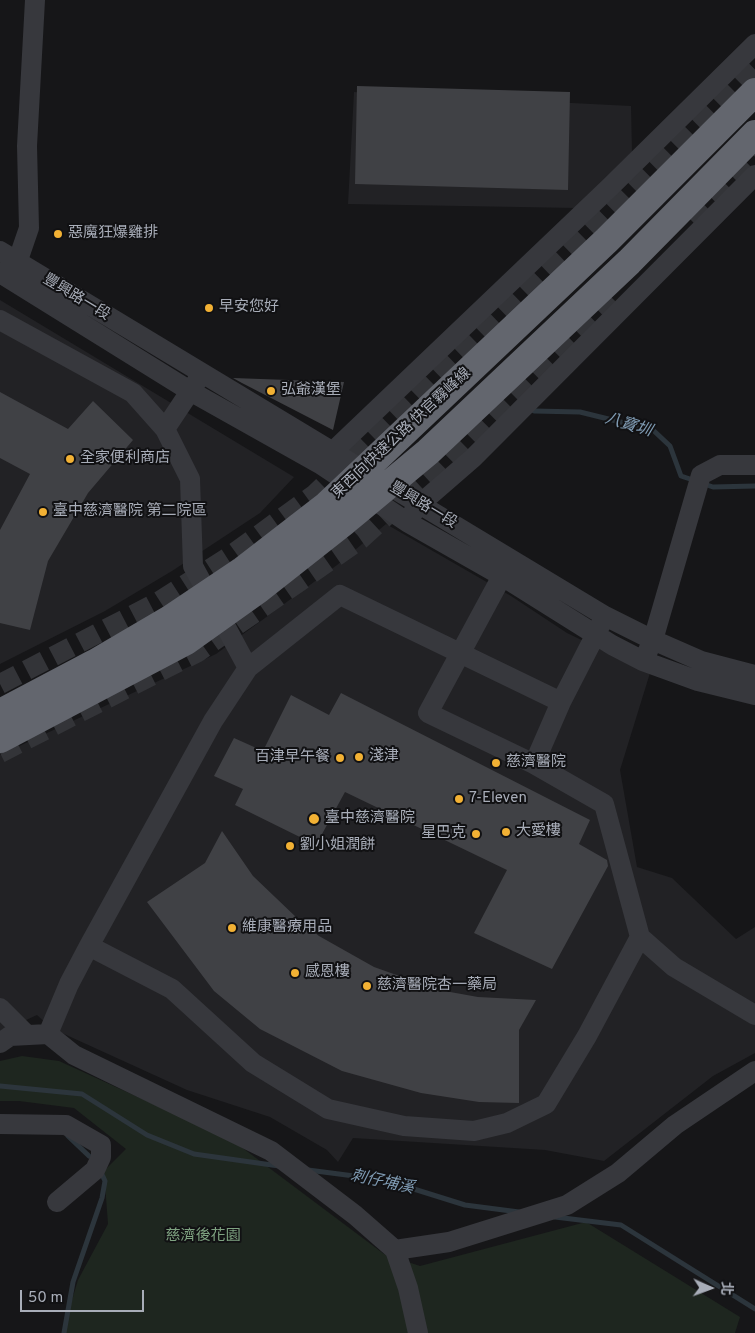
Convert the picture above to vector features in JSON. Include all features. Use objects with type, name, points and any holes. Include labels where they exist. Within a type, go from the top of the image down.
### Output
[{"type":"highway","name":"東西向快速公路 快官霧峰線","points":[[0,713],[94,663],[170,618],[250,564],[327,505],[599,247],[755,92]]},
{"type":"highway","name":"東西向快速公路 快官霧峰線","points":[[0,739],[186,641],[259,590],[428,452],[629,262],[755,134]]},
{"type":"street","points":[[8,271],[29,228],[27,146],[35,0]]},
{"type":"street","points":[[327,458],[610,187],[755,44]]},
{"type":"street","points":[[407,522],[420,504],[473,458],[755,175]]},
{"type":"street","name":"豐興路一段","points":[[0,251],[8,271],[190,391],[420,504],[595,633],[643,661],[698,681],[755,695]]},
{"type":"street","name":"豐興路一段","points":[[8,271],[203,373],[327,458],[407,522],[506,567],[653,640],[701,661],[755,675]]},
{"type":"street","points":[[0,320],[133,393],[165,429],[190,479],[193,566],[248,668]]},
{"type":"street","points":[[165,429],[203,373]]},
{"type":"street","points":[[643,661],[653,640],[701,475],[720,465],[755,465]]},
{"type":"street","points":[[506,567],[428,713],[534,764],[604,804],[640,937],[674,968],[755,1015]]},
{"type":"street","points":[[48,1034],[69,984],[89,946],[213,721],[248,668],[340,594],[561,702]]},
{"type":"street","points":[[534,764],[561,702],[595,633],[606,616]]},
{"type":"street","points":[[89,946],[149,971],[172,989],[253,1063],[328,1109],[404,1126],[474,1131],[507,1123],[546,1104],[587,1036],[640,937]]},
{"type":"street","points":[[0,1008],[27,1035]]},
{"type":"street","points":[[0,1043],[10,1036],[48,1034],[74,1055],[271,1151],[355,1215],[395,1250],[408,1288],[418,1333]]},
{"type":"street","points":[[395,1250],[449,1242],[566,1205],[618,1173],[675,1125],[755,1071]]},
{"type":"street","points":[[0,1124],[66,1125],[101,1145],[101,1158],[95,1170],[57,1202]]},
{"type":"shaded area","points":[[354,92],[631,106],[632,152],[576,208],[348,204]]},
{"type":"shaded area","points":[[0,300],[294,477],[260,513],[172,571],[105,611],[0,664]]},
{"type":"shaded area","name":"臺中慈濟醫院","points":[[386,524],[511,596],[567,633],[650,673],[620,770],[637,867],[672,878],[736,939],[755,927],[755,1053],[713,1076],[604,1161],[545,1150],[353,1138],[338,1162],[327,1150],[270,1117],[187,1090],[51,1028],[37,1015],[0,1032],[0,755],[216,654],[337,565]]},
{"type":"green space","name":"慈濟後花園","points":[[22,1056],[59,1061],[232,1140],[384,1254],[420,1266],[586,1222],[740,1317],[735,1333],[62,1333],[78,1280],[108,1224],[104,1171],[126,1149],[74,1108],[19,1101],[0,1101],[0,1061]]},
{"type":"building","points":[[357,86],[570,92],[568,190],[355,184]]},
{"type":"building","points":[[233,378],[344,382],[333,430],[242,383]]},
{"type":"building","name":"臺中慈濟醫院 第二院區","points":[[0,392],[68,429],[93,401],[133,440],[88,493],[48,561],[30,630],[0,623],[0,530],[30,474],[0,458]]},
{"type":"building","name":"大愛樓","points":[[341,693],[590,820],[579,844],[607,860],[608,866],[552,969],[474,933],[507,870],[345,792],[316,845],[235,805],[243,789],[214,776],[234,738],[263,751],[291,695],[329,715]]},
{"type":"building","name":"感恩樓","points":[[222,831],[253,876],[298,919],[319,936],[374,967],[439,990],[478,997],[536,1000],[519,1030],[519,1103],[479,1102],[421,1093],[342,1071],[260,1029],[214,991],[147,902],[205,863]]},
{"type":"waterway","name":"八寶圳","points":[[534,411],[580,412],[653,430],[670,446],[681,476],[696,481]]},
{"type":"waterway","name":"八寶圳","points":[[704,484],[713,487],[755,486]]},
{"type":"waterway","name":"刺仔埔溪","points":[[0,1086],[82,1094],[147,1135],[194,1154],[279,1166]]},
{"type":"waterway","points":[[68,1136],[89,1156]]},
{"type":"waterway","points":[[64,1333],[73,1282],[102,1198],[105,1181],[100,1170]]},
{"type":"waterway","name":"刺仔埔溪","points":[[308,1170],[385,1180],[465,1205],[519,1212]]},
{"type":"waterway","name":"刺仔埔溪","points":[[555,1217],[621,1225],[755,1309]]},
{"type":"tunnel","points":[[0,684],[158,602],[230,556],[315,494],[755,64]]},
{"type":"tunnel","points":[[690,219],[755,155]]},
{"type":"tunnel","points":[[0,753],[198,652],[361,539],[440,466],[611,297]]},
{"type":"place","name":"惡魔狂爆雞排","points":[[58,234]]},
{"type":"place","name":"早安您好","points":[[209,308]]},
{"type":"place","name":"弘爺漢堡","points":[[271,391]]},
{"type":"place","name":"全家便利商店","points":[[70,459]]},
{"type":"place","name":"臺中慈濟醫院 第二院區","points":[[43,512]]},
{"type":"place","name":"淺津","points":[[359,757]]},
{"type":"place","name":"百津早午餐","points":[[340,758]]},
{"type":"place","name":"慈濟醫院","points":[[496,763]]},
{"type":"place","name":"7-Eleven","points":[[459,799]]},
{"type":"place","name":"臺中慈濟醫院","points":[[314,819]]},
{"type":"place","name":"大愛樓","points":[[506,832]]},
{"type":"place","name":"星巴克","points":[[476,834]]},
{"type":"place","name":"劉小姐潤餅","points":[[290,846]]},
{"type":"place","name":"維康醫療用品","points":[[232,928]]},
{"type":"place","name":"感恩樓","points":[[295,973]]},
{"type":"place","name":"慈濟醫院杏一藥局","points":[[367,986]]}]
